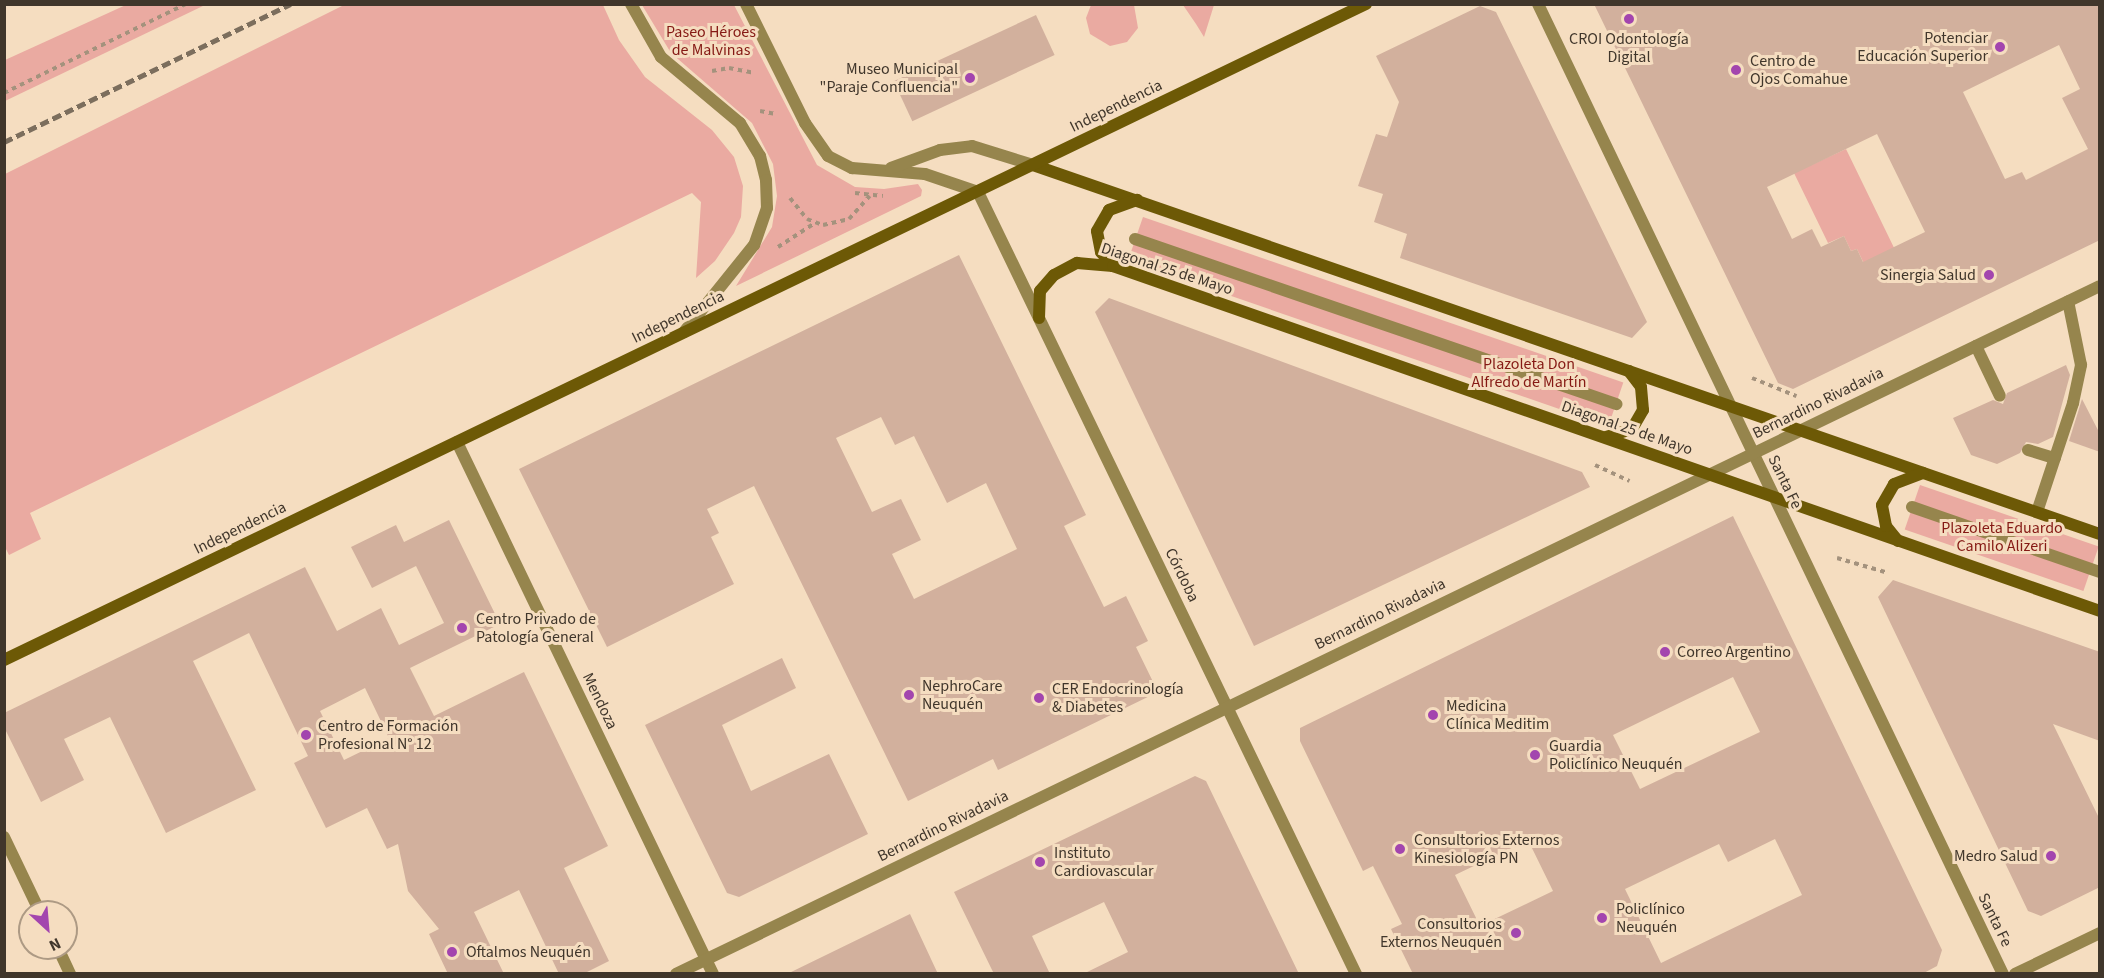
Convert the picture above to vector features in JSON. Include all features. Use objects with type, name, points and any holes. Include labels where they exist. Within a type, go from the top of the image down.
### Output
[{"type":"main road","name":"Independencia","points":[[4,660],[1366,4]]},
{"type":"main road","points":[[1033,165],[2100,534]]},
{"type":"main road","points":[[1113,266],[1101,252],[1097,231],[1108,210],[1138,200]]},
{"type":"main road","name":"Diagonal 25 de Mayo","points":[[1039,318],[1040,291],[1054,275],[1077,263],[1113,266],[2100,611]]},
{"type":"main road","points":[[1605,437],[1632,429],[1643,410],[1641,387],[1628,370]]},
{"type":"main road","points":[[1899,541],[1886,526],[1882,505],[1894,484],[1924,472]]},
{"type":"street","points":[[631,4],[661,57],[744,129],[760,156],[766,180],[767,208],[754,245],[684,333]]},
{"type":"street","points":[[746,4],[819,146],[846,166],[925,174],[978,192]]},
{"type":"street","name":"Santa Fe","points":[[1538,4],[2003,974]]},
{"type":"street","points":[[885,170],[940,150],[972,146],[1033,165]]},
{"type":"street","name":"Córdoba","points":[[978,192],[1356,974]]},
{"type":"street","points":[[1135,238],[1616,404]]},
{"type":"street","name":"Bernardino Rivadavia","points":[[676,974],[2100,286]]},
{"type":"street","points":[[2037,512],[2055,458],[2082,361],[2068,301]]},
{"type":"street","points":[[1976,346],[2000,396]]},
{"type":"street","name":"Mendoza","points":[[457,442],[713,974]]},
{"type":"street","points":[[2028,450],[2055,458]]},
{"type":"street","points":[[1912,507],[2100,572]]},
{"type":"street","points":[[4,837],[34,900]]},
{"type":"street","points":[[2015,974],[2100,933]]},
{"type":"street","points":[[64,960],[70,974]]},
{"type":"path","points":[[4,93],[186,4]]},
{"type":"path","points":[[702,73],[729,68],[763,76]]},
{"type":"path","points":[[754,110],[783,116]]},
{"type":"path","points":[[769,251],[815,223]]},
{"type":"path","points":[[1752,378],[1796,396]]},
{"type":"path","points":[[1595,465],[1629,481]]},
{"type":"path","points":[[1837,558],[1886,572]]},
{"type":"green space","points":[[128,4],[205,5],[5,101],[5,60]]},
{"type":"green space","points":[[346,4],[603,5],[619,40],[645,77],[712,130],[734,157],[743,186],[741,217],[734,233],[715,261],[696,278],[701,202],[692,193],[30,513],[41,539],[9,555],[4,545],[5,174]]},
{"type":"green space","name":"Paseo Héroes de Malvinas","points":[[642,5],[734,5],[817,165],[855,187],[884,189],[918,184],[922,190],[921,196],[736,286],[772,227],[777,196],[773,164],[752,123],[671,53]]},
{"type":"green space","points":[[1091,5],[1134,5],[1138,28],[1127,42],[1110,46],[1090,34],[1086,18]]},
{"type":"green space","points":[[1183,5],[1214,5],[1204,37],[1196,24]]},
{"type":"green space","points":[[1846,149],[1899,258],[1868,272],[1857,249],[1851,251],[1844,236],[1828,243],[1794,173]]},
{"type":"green space","name":"Plazoleta Don Alfredo de Martín","points":[[1143,217],[1623,382],[1608,426],[1128,260]]},
{"type":"green space","name":"Plazoleta Eduardo Camilo Alizeri","points":[[1920,485],[2099,547],[2083,591],[1905,529]]},
{"type":"building","points":[[1594,4],[2100,4],[2100,240],[1793,389],[1778,383]],"holes":[[[2059,45],[2080,89],[2062,98],[2088,149],[2026,180],[2022,172],[2005,179],[1963,92]],[[1877,134],[1925,232],[1863,262],[1857,249],[1851,251],[1844,236],[1821,247],[1812,229],[1792,239],[1767,187]]]},
{"type":"building","points":[[1480,6],[1496,12],[1647,322],[1632,338],[1400,258],[1407,234],[1374,222],[1383,194],[1358,186],[1376,134],[1387,137],[1399,102],[1376,56]]},
{"type":"building","name":"Museo Municipal \"Paraje Confluencia\"","points":[[1036,15],[1055,55],[912,121],[894,81]]},
{"type":"building","points":[[959,255],[1086,515],[1064,526],[1104,607],[1126,596],[1148,641],[1136,647],[1158,692],[998,770],[993,759],[908,801],[754,486],[707,509],[719,533],[711,537],[734,584],[607,647],[519,469]],"holes":[[[881,417],[895,445],[914,436],[947,503],[986,483],[1017,549],[914,599],[892,554],[921,540],[901,499],[872,512],[836,438]]]},
{"type":"building","points":[[1109,298],[1582,472],[1590,487],[1254,646],[1095,312]]},
{"type":"building","points":[[2066,365],[2070,375],[2053,437],[2038,444],[2026,442],[2020,453],[1997,464],[1971,455],[1953,418],[1993,400],[2003,404],[2007,393]]},
{"type":"building","points":[[2082,399],[2100,434],[2100,452],[2069,441]]},
{"type":"building","points":[[1733,516],[1942,950],[1937,966],[1922,974],[1413,974],[1391,929],[1402,924],[1373,866],[1363,871],[1300,741],[1300,728]],"holes":[[[1733,677],[1760,732],[1640,789],[1613,735]],[[1775,839],[1802,895],[1661,963],[1625,889],[1719,844],[1728,862]],[[1528,840],[1553,891],[1480,926],[1455,875]]]},
{"type":"building","points":[[449,520],[500,624],[410,668],[434,716],[524,672],[608,846],[564,868],[609,961],[583,974],[559,974],[519,890],[474,912],[504,974],[448,974],[429,934],[439,929],[408,891],[398,844],[387,849],[367,808],[326,828],[294,763],[308,756],[249,633],[193,661],[256,790],[166,833],[110,717],[64,739],[84,780],[41,802],[4,727],[4,713],[305,567],[337,631],[381,608],[399,645],[444,623],[416,566],[372,588],[351,547],[396,525],[404,542]],"holes":[[[365,688],[389,738],[344,760],[320,711]]]},
{"type":"building","points":[[1893,580],[2100,652],[2100,741],[2053,724],[2100,820],[2100,887],[2041,916],[2028,911],[1878,597]]},
{"type":"building","points":[[782,658],[796,688],[722,725],[751,791],[829,754],[868,834],[739,897],[727,893],[645,725]]},
{"type":"building","points":[[1195,776],[1206,781],[1299,974],[1083,974],[1128,952],[1104,902],[1032,936],[1050,974],[994,974],[954,892]]},
{"type":"building","points":[[910,914],[938,974],[787,974],[865,936]]},
{"type":"railway","points":[[4,142],[291,4]]},
{"type":"place","name":"CROI Odontología Digital","points":[[1629,19]]},
{"type":"place","name":"Potenciar Educación Superior","points":[[2000,47]]},
{"type":"place","name":"Centro de Ojos Comahue","points":[[1736,70]]},
{"type":"place","name":"Museo Municipal \"Paraje Confluencia\"","points":[[970,78]]},
{"type":"place","name":"Sinergia Salud","points":[[1989,275]]},
{"type":"place","name":"Centro Privado de Patología General","points":[[462,628]]},
{"type":"place","name":"Correo Argentino","points":[[1665,652]]},
{"type":"place","name":"NephroCare Neuquén","points":[[909,695]]},
{"type":"place","name":"CER Endocrinología & Diabetes","points":[[1039,698]]},
{"type":"place","name":"Medicina Clínica Meditim","points":[[1433,715]]},
{"type":"place","name":"Centro de Formación Profesional N° 12","points":[[306,735]]},
{"type":"place","name":"Guardia Policlínico Neuquén","points":[[1535,755]]},
{"type":"place","name":"Consultorios Externos Kinesiología PN","points":[[1400,849]]},
{"type":"place","name":"Medro Salud","points":[[2051,856]]},
{"type":"place","name":"Instituto Cardiovascular","points":[[1040,862]]},
{"type":"place","name":"Policlínico Neuquén","points":[[1602,918]]},
{"type":"place","name":"Consultorios Externos Neuquén","points":[[1516,933]]},
{"type":"place","name":"Oftalmos Neuquén","points":[[452,952]]}]
